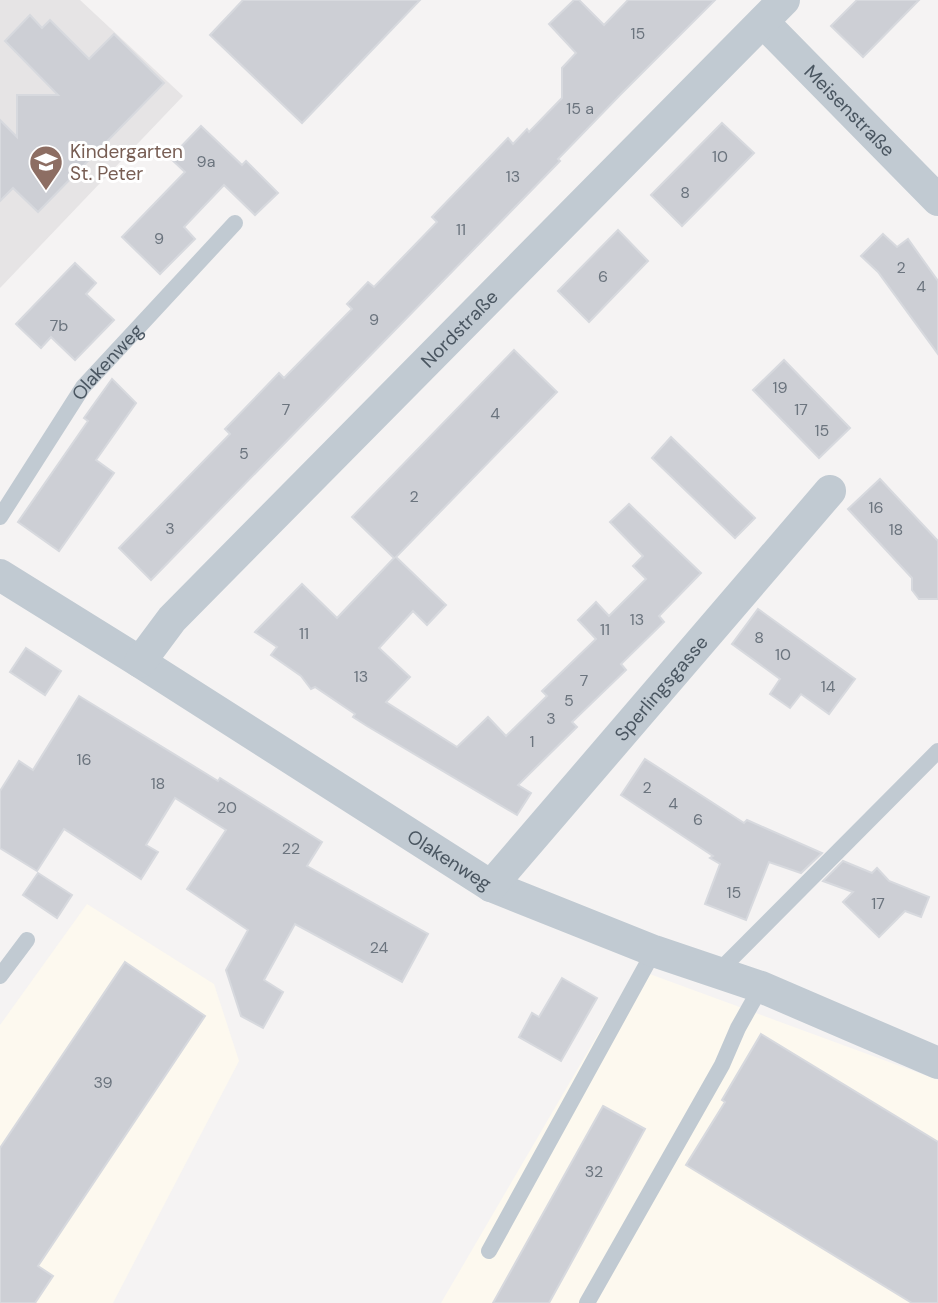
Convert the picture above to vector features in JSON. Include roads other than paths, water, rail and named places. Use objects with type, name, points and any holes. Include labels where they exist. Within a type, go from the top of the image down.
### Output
[{"type":"street","name":"Meisenstraße","points":[[773,11],[938,200]]},
{"type":"street","name":"Nordstraße","points":[[140,662],[172,619],[773,11]]},
{"type":"street","name":"Sperlingsgasse","points":[[491,886],[830,491]]},
{"type":"street","name":"Olakenweg","points":[[0,575],[491,886],[654,951],[761,987],[938,1063]]},
{"type":"lane","name":"Olakenweg","points":[[0,517],[83,387],[235,223]]},
{"type":"lane","points":[[718,972],[938,751]]},
{"type":"lane","points":[[0,976],[27,940]]},
{"type":"lane","points":[[489,1251],[654,951]]},
{"type":"lane","points":[[587,1303],[722,1065],[738,1028],[761,987]]},
{"type":"place","name":"Kindergarten St. Peter","points":[[46,192]]}]
